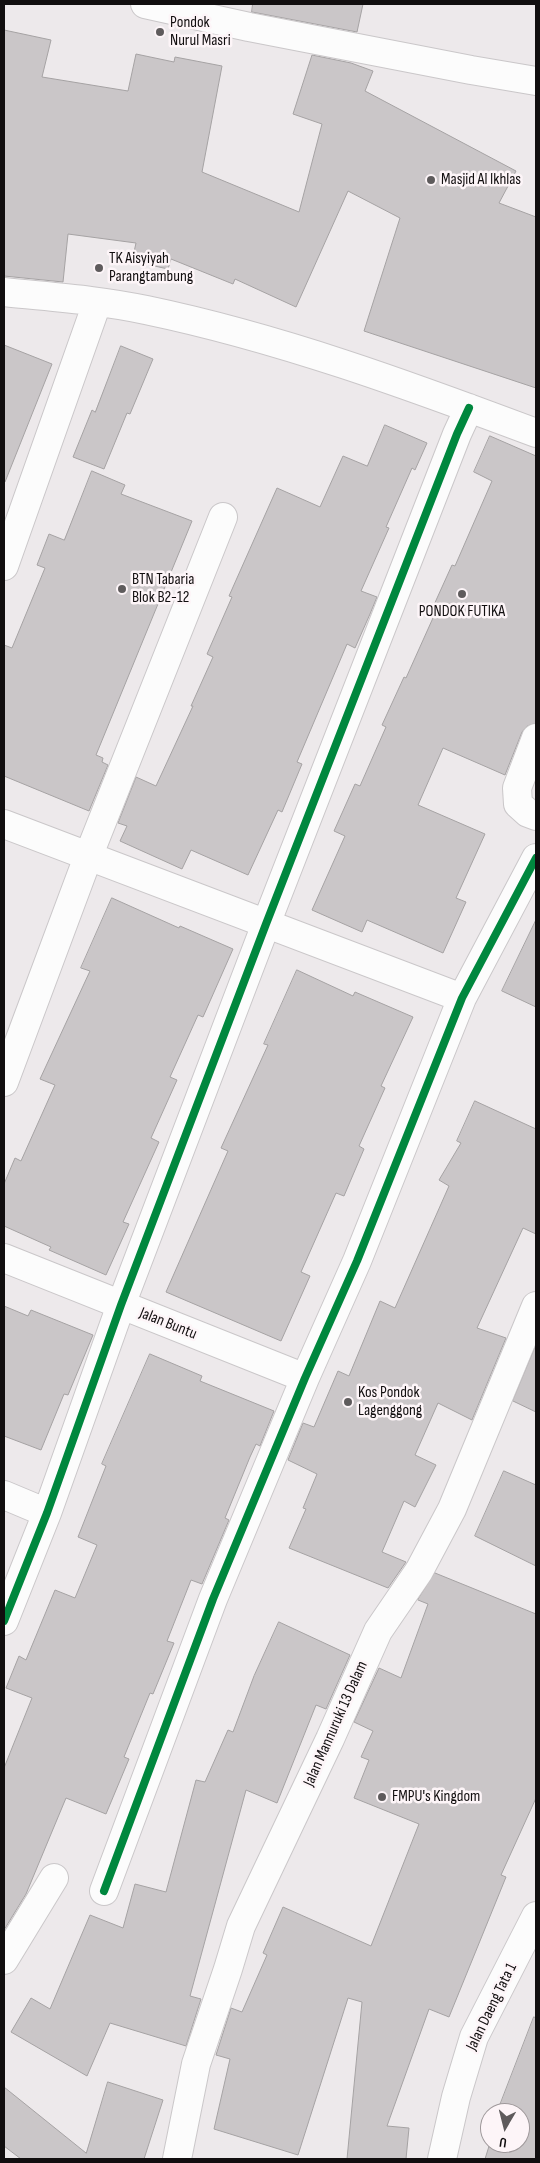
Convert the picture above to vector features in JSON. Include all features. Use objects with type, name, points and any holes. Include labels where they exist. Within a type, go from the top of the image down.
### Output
[{"type":"street","points":[[145,4],[249,27],[536,81]]},
{"type":"street","points":[[4,292],[97,303],[192,320],[307,352],[536,433]]},
{"type":"street","points":[[4,566],[97,303]]},
{"type":"street","points":[[4,1621],[47,1513],[121,1305],[266,924],[457,434],[469,408]]},
{"type":"street","points":[[4,1082],[88,857],[223,518]]},
{"type":"street","points":[[536,738],[517,788],[518,804],[536,816]]},
{"type":"street","points":[[4,824],[462,998]]},
{"type":"street","points":[[104,1891],[213,1599],[305,1378],[357,1261],[462,998],[520,893],[536,858]]},
{"type":"street","name":"Jalan Buntu","points":[[4,1258],[305,1378]]},
{"type":"street","name":"Jalan Mannuruki 13 Dalam","points":[[177,2159],[196,2064],[241,1926],[326,1748],[378,1631],[419,1571],[452,1509],[536,1306]]},
{"type":"street","points":[[4,1495],[47,1513]]},
{"type":"street","points":[[4,1960],[54,1878]]},
{"type":"street","name":"Jalan Daeng Tata 1","points":[[442,2159],[456,2097],[474,2037],[536,1916]]},
{"type":"building","points":[[253,4],[363,4],[357,32],[252,12]]},
{"type":"building","points":[[4,30],[51,40],[42,77],[128,91],[136,54],[174,62],[175,57],[222,66],[202,172],[299,212],[322,124],[293,114],[312,55],[351,63],[373,71],[365,91],[516,171],[499,203],[536,217],[536,388],[364,331],[400,218],[348,191],[296,307],[235,279],[233,284],[171,259],[168,269],[132,261],[136,243],[68,234],[63,282],[4,276]]},
{"type":"building","points":[[4,345],[52,364],[5,482],[4,481]]},
{"type":"building","points":[[121,346],[153,359],[130,414],[127,413],[104,469],[73,457],[92,410],[95,412]]},
{"type":"building","points":[[385,425],[427,443],[415,470],[412,468],[386,527],[389,528],[361,591],[377,597],[370,614],[355,648],[347,644],[297,762],[302,764],[282,812],[278,810],[248,875],[191,850],[182,869],[120,841],[127,826],[118,823],[136,777],[156,786],[193,706],[191,706],[213,657],[207,654],[232,597],[229,596],[277,488],[320,507],[343,456],[367,466]]},
{"type":"building","points":[[490,436],[536,456],[536,723],[527,726],[522,732],[505,775],[443,748],[418,805],[485,834],[456,898],[466,902],[443,953],[367,920],[362,932],[312,910],[345,836],[334,831],[355,784],[360,786],[386,727],[382,725],[404,677],[406,678],[437,609],[433,607],[452,565],[455,566],[492,481],[474,472]]},
{"type":"building","points":[[92,471],[125,485],[121,494],[192,521],[96,755],[103,758],[102,762],[108,765],[89,811],[4,776],[4,645],[12,648],[45,568],[37,565],[49,534],[64,540]]},
{"type":"building","points":[[112,898],[179,928],[180,926],[233,949],[203,1017],[198,1015],[170,1077],[177,1080],[151,1138],[159,1142],[123,1222],[129,1224],[106,1275],[49,1250],[51,1247],[4,1226],[4,1184],[15,1158],[21,1161],[55,1085],[40,1079],[90,971],[81,968]]},
{"type":"building","points":[[536,920],[536,1007],[502,991]]},
{"type":"building","points":[[297,970],[353,996],[355,992],[413,1017],[381,1086],[385,1088],[359,1146],[364,1149],[344,1196],[336,1193],[301,1272],[310,1276],[281,1341],[166,1292],[228,1151],[221,1148],[268,1045],[264,1044]]},
{"type":"building","points":[[475,1101],[536,1129],[536,1234],[523,1228],[477,1328],[506,1338],[472,1420],[438,1403],[415,1455],[436,1465],[415,1507],[404,1501],[382,1552],[406,1562],[388,1588],[289,1548],[306,1509],[303,1508],[317,1474],[288,1460],[303,1423],[314,1427],[338,1371],[349,1376],[380,1301],[395,1308],[449,1186],[439,1180],[461,1143],[457,1141]]},
{"type":"building","points":[[4,1306],[28,1316],[31,1310],[93,1335],[68,1395],[64,1394],[41,1450],[4,1436]]},
{"type":"building","points":[[536,1348],[536,1412],[513,1401]]},
{"type":"building","points":[[150,1354],[202,1376],[200,1381],[274,1411],[260,1446],[256,1444],[250,1457],[225,1518],[229,1520],[202,1584],[191,1580],[167,1641],[174,1643],[153,1694],[150,1693],[124,1757],[129,1759],[106,1814],[66,1798],[26,1894],[4,1930],[4,1768],[32,1698],[6,1688],[19,1656],[26,1660],[55,1590],[75,1598],[97,1545],[78,1537],[106,1466],[102,1464]]},
{"type":"building","points":[[504,1471],[536,1485],[536,1566],[475,1536]]},
{"type":"building","points":[[435,1573],[536,1614],[536,1798],[501,1875],[506,1877],[449,2017],[429,2009],[387,2126],[409,2128],[406,2159],[347,2159],[362,2002],[348,1998],[298,2155],[214,2129],[230,2059],[216,2055],[231,2008],[242,2012],[267,1955],[263,1953],[283,1907],[371,1946],[419,1824],[354,1798],[369,1760],[361,1757],[373,1731],[354,1722],[379,1668],[401,1678],[428,1604],[418,1600]]},
{"type":"building","points":[[279,1622],[350,1655],[326,1709],[316,1705],[277,1803],[246,1790],[190,1996],[201,1999],[186,2046],[110,2023],[87,2076],[11,2032],[31,1998],[50,2009],[90,1915],[123,1928],[135,1884],[166,1892],[196,1780],[205,1782],[228,1730],[233,1732],[254,1676]]},
{"type":"building","points":[[534,2017],[536,2018],[536,2159],[485,2159],[487,2153],[530,2153],[530,2103],[501,2103]]},
{"type":"building","points":[[108,2082],[163,2100],[144,2159],[21,2159],[4,2146],[4,2087],[86,2153]]},
{"type":"cycle path","points":[[4,1621],[47,1513],[121,1305],[266,924],[457,434],[469,408]]},
{"type":"cycle path","points":[[104,1891],[213,1599],[305,1378],[357,1261],[462,998],[536,858]]},
{"type":"place","name":"Pondok Nurul Masri","points":[[160,32]]},
{"type":"place","name":"Masjid Al Ikhlas","points":[[431,180]]},
{"type":"place","name":"TK Aisyiyah Parangtambung","points":[[99,268]]},
{"type":"place","name":"BTN Tabaria Blok B2-12","points":[[122,589]]},
{"type":"place","name":"PONDOK FUTIKA","points":[[462,594]]},
{"type":"place","name":"Kos Pondok Lagenggong","points":[[348,1402]]},
{"type":"place","name":"FMPU's Kingdom","points":[[382,1797]]}]
